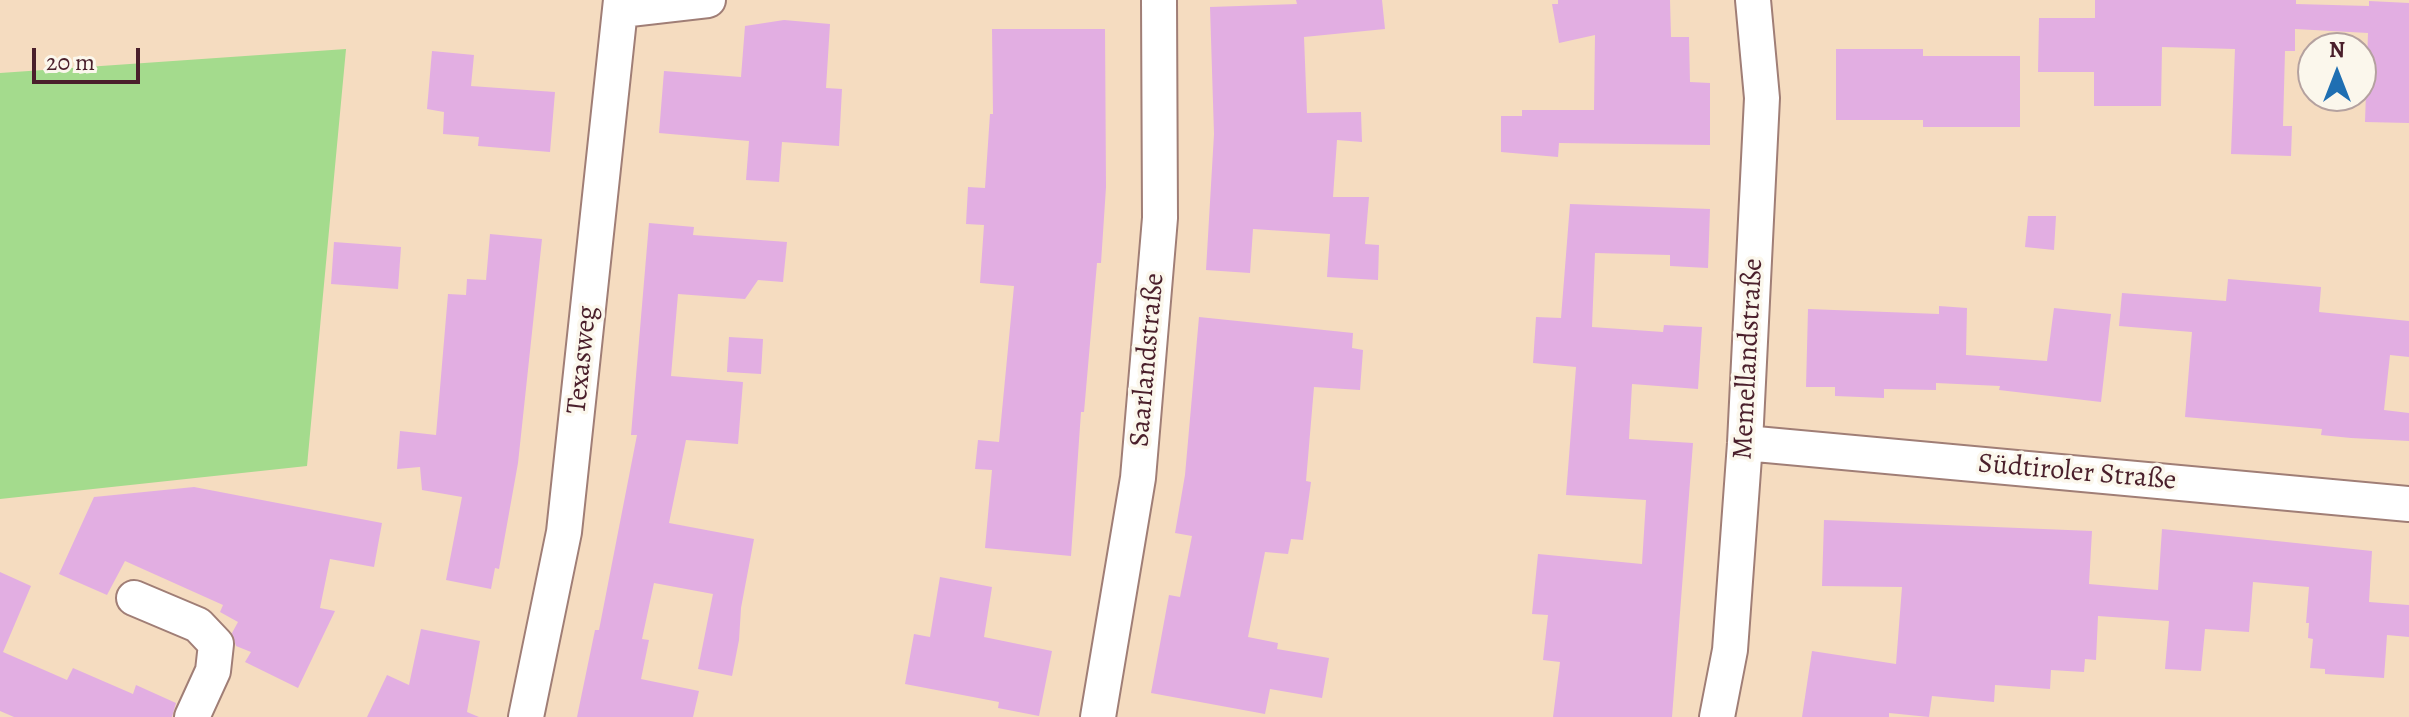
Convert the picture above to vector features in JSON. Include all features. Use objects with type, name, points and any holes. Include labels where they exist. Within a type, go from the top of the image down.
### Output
[{"type":"street","points":[[621,5],[708,0]]},
{"type":"street","name":"Saarlandstraße","points":[[1098,717],[1138,478],[1160,218],[1159,0]]},
{"type":"street","name":"Memellandstraße","points":[[1717,717],[1730,650],[1745,443],[1762,98],[1753,0]]},
{"type":"street","name":"Texasweg","points":[[526,717],[564,532],[621,5]]},
{"type":"street","name":"Südtiroler Straße","points":[[1745,443],[2409,504]]},
{"type":"street","points":[[134,598],[198,625],[216,644],[213,671],[192,717]]},
{"type":"green space","points":[[346,49],[307,466],[0,499],[0,73]]},
{"type":"building","points":[[1296,0],[1382,0],[1385,29],[1304,37],[1307,113],[1361,112],[1362,142],[1337,140],[1333,197],[1369,197],[1365,244],[1379,245],[1378,280],[1327,277],[1330,234],[1253,229],[1250,273],[1206,270],[1214,134],[1210,7],[1297,4]]},
{"type":"building","points":[[1558,0],[1670,0],[1671,37],[1689,37],[1690,82],[1710,83],[1710,145],[1559,143],[1558,157],[1501,152],[1501,116],[1522,116],[1522,110],[1594,110],[1595,35],[1559,43],[1552,4],[1558,4]]},
{"type":"building","points":[[2095,0],[2296,0],[2296,4],[2369,6],[2369,1],[2409,3],[2409,123],[2365,122],[2365,112],[2377,112],[2377,32],[2295,29],[2295,51],[2285,51],[2283,126],[2292,126],[2291,156],[2231,154],[2235,49],[2162,47],[2161,106],[2094,106],[2094,72],[2038,72],[2039,18],[2095,18]]},
{"type":"building","points":[[784,20],[830,24],[826,88],[842,89],[839,146],[782,142],[779,182],[746,180],[749,141],[659,133],[664,71],[741,77],[745,26]]},
{"type":"building","points":[[992,29],[1105,29],[1106,187],[1101,263],[1097,263],[1084,412],[1081,412],[1071,556],[985,548],[992,470],[975,469],[978,440],[999,442],[1014,286],[980,283],[984,225],[966,224],[968,187],[985,188],[990,114],[993,114]]},
{"type":"building","points":[[1836,49],[1923,49],[1923,56],[2020,56],[2020,127],[1923,127],[1923,120],[1836,120]]},
{"type":"building","points":[[432,51],[474,55],[471,86],[555,92],[550,152],[478,146],[479,137],[443,134],[444,112],[427,109]]},
{"type":"building","points":[[1570,204],[1710,209],[1708,268],[1670,266],[1670,255],[1595,253],[1592,327],[1663,332],[1664,325],[1702,327],[1698,389],[1632,384],[1629,439],[1693,443],[1672,717],[1553,717],[1560,662],[1543,660],[1548,615],[1532,614],[1538,554],[1642,564],[1646,500],[1566,495],[1576,367],[1533,363],[1536,317],[1561,318]]},
{"type":"building","points":[[2028,216],[2056,216],[2054,250],[2025,247]]},
{"type":"building","points":[[649,223],[694,227],[693,235],[787,242],[783,282],[758,280],[745,299],[678,294],[671,376],[743,382],[738,444],[686,440],[669,523],[754,539],[732,676],[698,669],[713,594],[654,583],[642,639],[649,640],[641,679],[699,691],[693,717],[577,717],[595,630],[599,630],[637,435],[631,435]]},
{"type":"building","points":[[490,234],[542,239],[518,463],[499,569],[495,568],[491,589],[446,580],[462,497],[422,490],[420,467],[397,469],[400,431],[436,435],[448,294],[466,295],[467,279],[486,280]]},
{"type":"building","points":[[334,242],[401,247],[398,289],[331,284]]},
{"type":"building","points":[[2228,279],[2321,287],[2319,312],[2409,321],[2409,357],[2390,355],[2384,410],[2409,413],[2409,441],[2321,435],[2322,429],[2185,417],[2192,332],[2119,326],[2122,293],[2226,301]]},
{"type":"building","points":[[1939,306],[1967,308],[1966,355],[2047,361],[2054,308],[2111,314],[2101,402],[1999,390],[2000,386],[1936,383],[1936,390],[1884,389],[1884,398],[1835,396],[1835,387],[1806,387],[1808,309],[1939,314]]},
{"type":"building","points":[[1199,317],[1353,333],[1352,348],[1363,350],[1360,390],[1314,387],[1306,481],[1311,482],[1303,540],[1291,539],[1288,554],[1265,552],[1248,637],[1278,643],[1277,649],[1329,658],[1322,698],[1270,689],[1265,714],[1151,693],[1169,595],[1180,597],[1192,536],[1175,533],[1185,475]]},
{"type":"building","points":[[729,337],[763,339],[761,374],[727,372]]},
{"type":"building","points":[[194,487],[382,523],[374,567],[330,559],[320,608],[335,611],[298,688],[245,662],[251,652],[236,646],[232,633],[238,622],[220,612],[223,605],[125,561],[107,595],[59,574],[94,497]]},
{"type":"building","points":[[1824,520],[2092,531],[2089,584],[2158,590],[2162,529],[2372,551],[2369,602],[2409,605],[2409,637],[2387,635],[2384,678],[2325,674],[2325,669],[2310,668],[2313,639],[2308,638],[2309,623],[2306,623],[2309,587],[2253,582],[2249,632],[2205,629],[2201,671],[2165,669],[2169,621],[2098,616],[2096,660],[2085,659],[2084,672],[2051,670],[2050,689],[1995,685],[1994,702],[1932,696],[1929,717],[1889,713],[1889,717],[1802,717],[1812,651],[1896,664],[1902,587],[1822,586]]},
{"type":"building","points":[[0,572],[31,586],[3,652],[67,680],[73,668],[133,694],[136,685],[176,703],[172,717],[14,717],[0,711]]},
{"type":"building","points":[[940,577],[992,587],[984,637],[1052,651],[1039,716],[998,708],[999,702],[905,684],[914,634],[930,637]]},
{"type":"building","points":[[421,629],[480,641],[467,712],[479,717],[367,717],[387,675],[409,685]]}]
